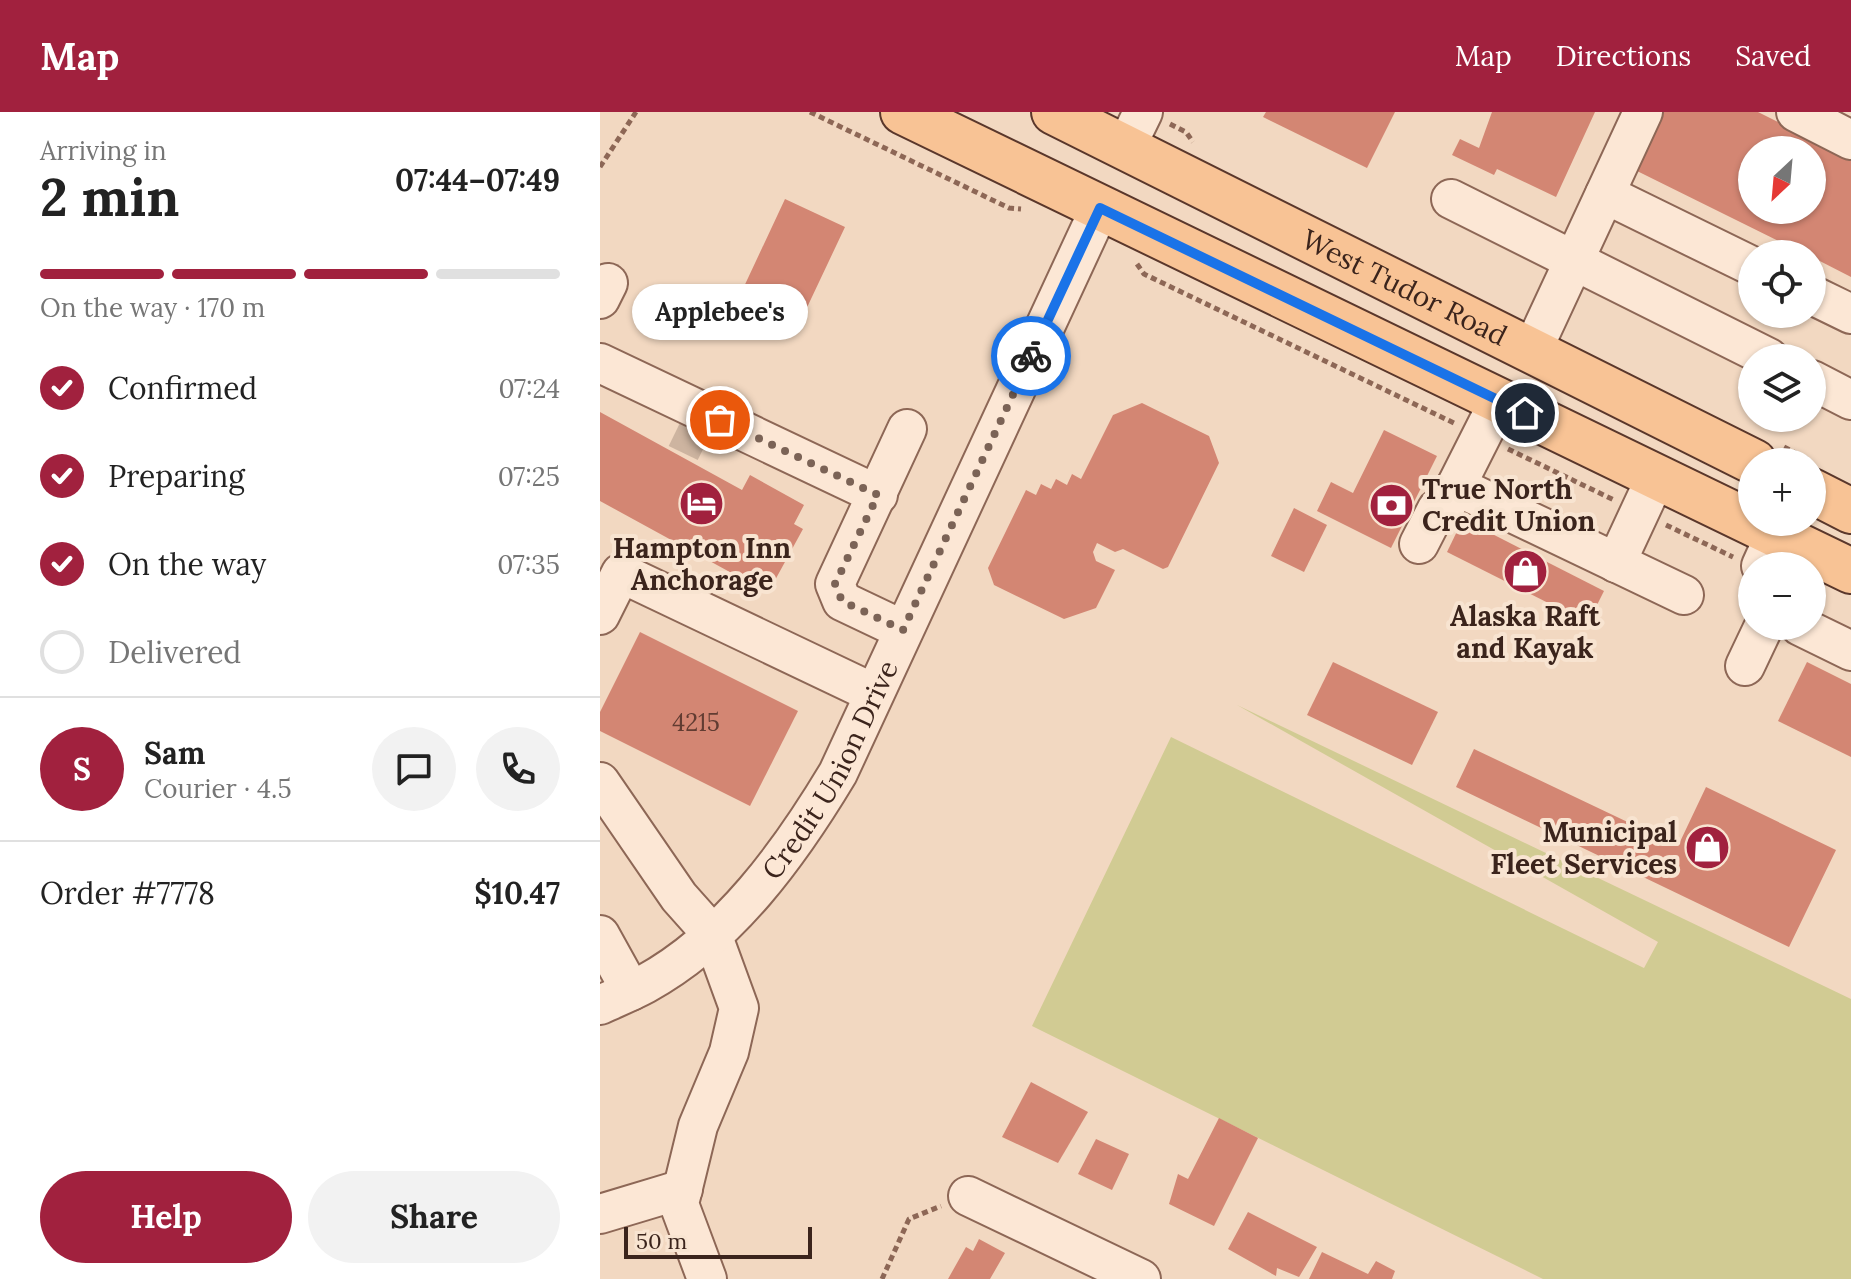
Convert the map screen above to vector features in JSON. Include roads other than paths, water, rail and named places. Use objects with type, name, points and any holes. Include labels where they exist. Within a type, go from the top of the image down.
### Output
[{"type":"main road","name":"West Tudor Road","points":[[903,112],[1100,208],[1490,418],[1648,494],[1756,552]]},
{"type":"main road","name":"West Tudor Road","points":[[1054,112],[1135,130],[1532,351],[1738,454]]},
{"type":"main road","name":"West Tudor Road","points":[[1826,566],[1851,571]]},
{"type":"street","points":[[1532,351],[1643,112]]},
{"type":"street","points":[[1796,112],[1851,140]]},
{"type":"street","points":[[1605,194],[1738,259]]},
{"type":"street","points":[[1451,199],[1741,344]]},
{"type":"street","name":"Credit Union Drive","points":[[615,998],[646,983],[712,934],[749,898],[804,830],[838,773],[1100,208]]},
{"type":"street","points":[[1826,302],[1851,314]]},
{"type":"street","points":[[600,363],[720,445],[747,433]]},
{"type":"street","points":[[1826,387],[1851,400]]},
{"type":"street","points":[[1419,544],[1437,509],[1448,502],[1490,418]]},
{"type":"street","points":[[683,422],[747,433],[878,495]]},
{"type":"street","points":[[903,630],[842,601],[835,584],[907,429]]},
{"type":"street","points":[[1456,486],[1684,595]]},
{"type":"street","points":[[1616,563],[1648,494]]},
{"type":"street","points":[[600,615],[610,567],[873,693]]},
{"type":"street","points":[[1826,639],[1851,651]]},
{"type":"street","points":[[1745,666],[1757,640]]},
{"type":"street","points":[[600,782],[679,897],[712,934],[739,1008],[729,1052],[698,1126],[679,1204],[707,1279]]},
{"type":"street","points":[[600,935],[615,998]]},
{"type":"street","points":[[600,1214],[683,1189]]},
{"type":"street","points":[[968,1196],[1141,1279]]},
{"type":"tunnel","points":[[677,429],[706,443]]},
{"type":"place","name":"Applebee's","points":[[720,420]]},
{"type":"place","name":"Hampton Inn Anchorage","points":[[702,503]]},
{"type":"place","name":"True North Credit Union","points":[[1391,505]]},
{"type":"place","name":"Alaska Raft and Kayak","points":[[1525,571]]},
{"type":"place","name":"Municipal Fleet Services","points":[[1708,848]]}]
